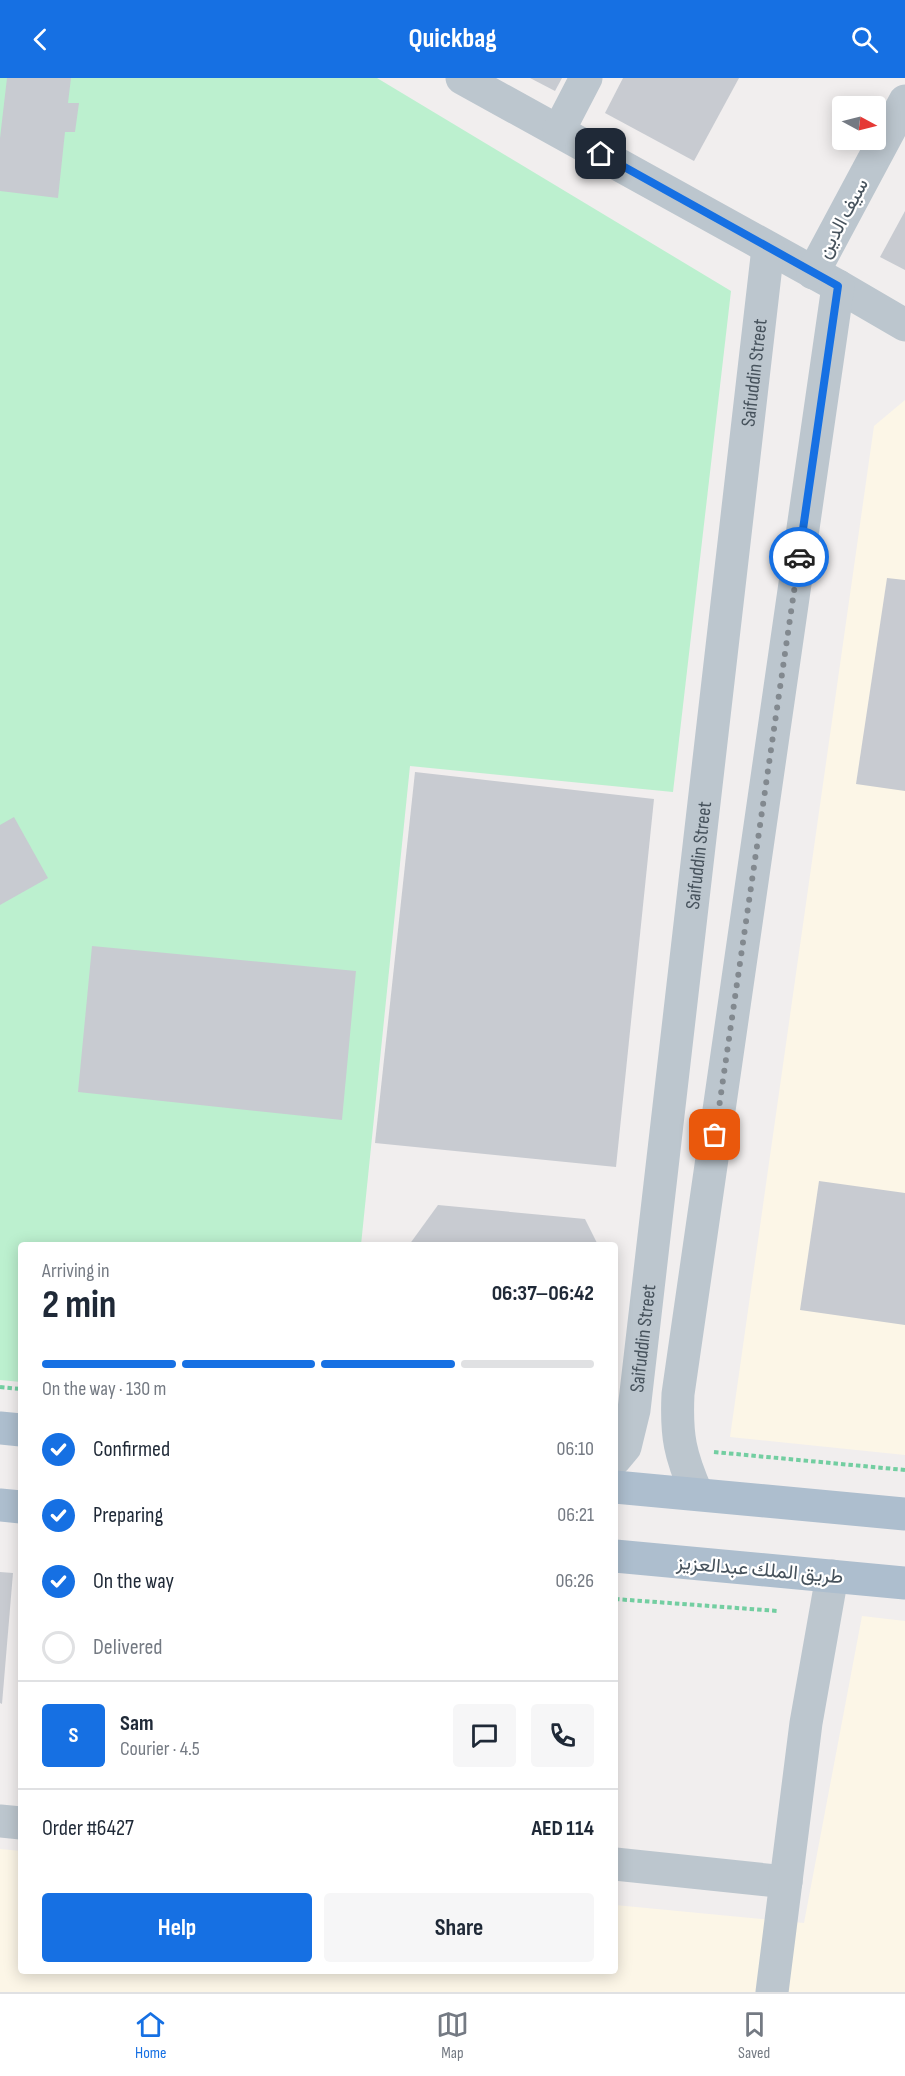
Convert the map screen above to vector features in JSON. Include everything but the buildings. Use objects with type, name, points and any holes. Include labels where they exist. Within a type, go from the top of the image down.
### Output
[{"type":"main road","points":[[0,1428],[18,1430]]},
{"type":"main road","points":[[618,1487],[905,1514]]},
{"type":"main road","points":[[0,1505],[18,1507]]},
{"type":"main road","name":"طريق الملك عبدالعزيز","points":[[618,1556],[905,1583]]},
{"type":"street","points":[[462,78],[559,130],[905,325]]},
{"type":"street","points":[[559,130],[586,78]]},
{"type":"street","name":"سيف الدين","points":[[826,279],[905,100]]},
{"type":"street","name":"Saifuddin Street","points":[[618,1455],[625,1447],[634,1410],[768,248]]},
{"type":"street","points":[[697,1494],[683,1463],[676,1430],[678,1394],[826,279]]},
{"type":"street","points":[[772,1992],[813,1677],[832,1576]]},
{"type":"street","points":[[0,1821],[18,1823]]},
{"type":"street","points":[[618,1864],[786,1882]]},
{"type":"path","points":[[0,1387],[18,1389]]},
{"type":"path","points":[[710,1451],[905,1470]]},
{"type":"path","points":[[618,1599],[778,1611]]},
{"type":"shaded area","points":[[905,400],[905,1455],[730,1437],[874,426]]},
{"type":"shaded area","points":[[862,1616],[905,1621],[905,1992],[0,1992],[0,1849],[18,1851],[18,1974],[618,1974],[618,1905],[804,1923]]},
{"type":"green space","points":[[0,78],[377,78],[731,291],[673,792],[410,766],[361,1242],[18,1242],[18,1382],[0,1380]]},
{"type":"way so far","points":[[715,1135],[799,557]]},
{"type":"route","points":[[601,154],[838,286],[799,557]]}]
